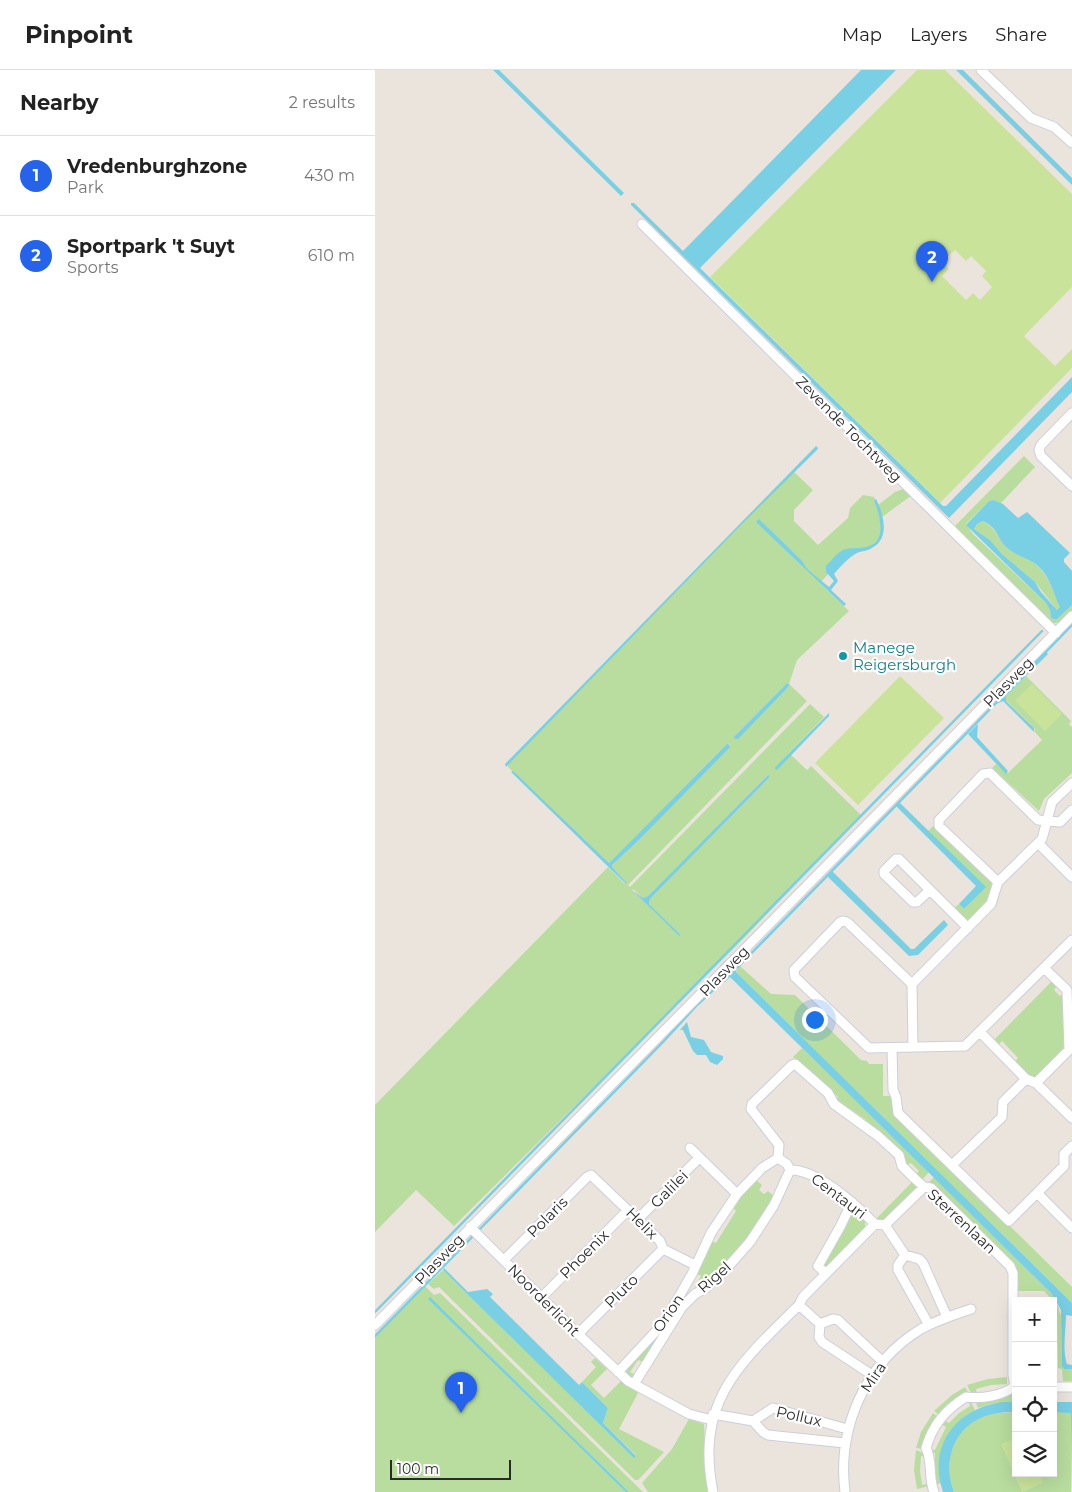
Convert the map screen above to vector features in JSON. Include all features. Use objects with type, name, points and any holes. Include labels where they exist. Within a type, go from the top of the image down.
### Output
[{"type":"street","points":[[981,70],[1031,118],[1054,127],[1072,143]]},
{"type":"street","name":"Zevende Tochtweg","points":[[642,224],[1056,633]]},
{"type":"street","points":[[1072,413],[1041,444],[1039,450],[1041,456],[1072,486]]},
{"type":"street","name":"Plasweg","points":[[375,1325],[1072,616]]},
{"type":"street","points":[[998,882],[939,826],[939,820],[983,774],[990,773],[1038,820],[1060,822],[1072,810]]},
{"type":"street","points":[[912,984],[991,904],[998,882],[1038,843],[1044,833],[1052,802],[1072,783]]},
{"type":"street","points":[[1038,843],[1072,877]]},
{"type":"street","points":[[930,890],[917,902],[913,902],[884,874],[884,871],[896,859],[899,859],[930,890],[968,928]]},
{"type":"street","points":[[913,1048],[912,984],[847,922],[840,922],[793,973],[869,1048],[913,1048],[965,1046],[1072,940]]},
{"type":"street","points":[[1035,1083],[1069,1050],[1067,990],[1044,968]]},
{"type":"street","points":[[981,1032],[1026,1079],[1035,1083],[1072,1118]]},
{"type":"street","points":[[892,1048],[893,1090],[898,1112],[1009,1221],[1063,1166],[1064,1154],[1072,1146]]},
{"type":"street","name":"Centauri","points":[[875,1224],[852,1202],[807,1172],[790,1170],[787,1164],[778,1158],[779,1145],[750,1107],[791,1064],[795,1064],[828,1093],[834,1104],[878,1136],[899,1155],[902,1166],[924,1187]]},
{"type":"street","points":[[952,1165],[1002,1117],[1003,1102],[1026,1079]]},
{"type":"street","points":[[690,1148],[737,1194],[762,1168],[778,1158]]},
{"type":"street","name":"Galilei","points":[[638,1219],[699,1158]]},
{"type":"street","name":"Rigel","points":[[635,1384],[682,1307],[726,1269],[750,1242],[774,1205],[790,1170]]},
{"type":"street","name":"Helix","points":[[591,1175],[638,1219],[659,1241],[663,1249],[695,1265]]},
{"type":"street","name":"Polaris","points":[[505,1260],[591,1175]]},
{"type":"street","name":"Sterrenlaan","points":[[885,1225],[924,1187],[931,1188],[1010,1266],[1013,1273],[1013,1342]]},
{"type":"street","points":[[1037,1193],[1072,1228]]},
{"type":"street","name":"Orion","points":[[618,1372],[658,1329],[673,1307],[711,1233],[737,1194]]},
{"type":"street","points":[[826,1274],[818,1266],[841,1227],[852,1202]]},
{"type":"street","name":"Phoenix","points":[[541,1298],[628,1210]]},
{"type":"street","points":[[713,1492],[709,1452],[712,1417],[728,1382],[742,1363],[799,1305],[803,1297],[875,1224],[885,1225],[905,1255],[921,1261],[947,1317]]},
{"type":"street","name":"Noorderlicht","points":[[470,1227],[618,1372]]},
{"type":"street","name":"Pluto","points":[[578,1334],[663,1249]]},
{"type":"street","points":[[905,1255],[898,1265],[898,1270],[929,1325]]},
{"type":"street","points":[[799,1305],[820,1324]]},
{"type":"street","name":"Mira","points":[[845,1492],[843,1457],[847,1429],[852,1414],[872,1375],[893,1351],[929,1325],[971,1310]]},
{"type":"street","points":[[820,1324],[838,1320],[883,1362]]},
{"type":"street","points":[[820,1324],[819,1337],[822,1342],[872,1375]]},
{"type":"street","points":[[618,1372],[635,1384],[689,1414],[712,1417]]},
{"type":"street","points":[[934,1492],[931,1480],[931,1457],[926,1448],[936,1425],[951,1407],[966,1397],[978,1398],[1006,1393],[1014,1387]]},
{"type":"street","points":[[1057,1387],[1072,1387]]},
{"type":"street","name":"Pollux","points":[[712,1417],[753,1421],[771,1409],[776,1408],[847,1429]]},
{"type":"street","name":"Pollux","points":[[753,1421],[768,1435],[845,1444]]},
{"type":"green space","points":[[917,70],[945,70],[1072,194],[1072,287],[1024,336],[1055,366],[1072,349],[1072,368],[940,503],[710,277]],"holes":[[[955,250],[966,261],[971,256],[986,271],[982,276],[992,287],[980,300],[973,293],[966,300],[942,276],[949,269],[942,262]]]},
{"type":"green space","points":[[1024,456],[1035,467],[1001,503],[994,500],[989,501],[966,524],[973,534],[1046,603],[1050,610],[1051,618],[1056,620],[1072,605],[1072,610],[1059,623],[1047,621],[953,528]]},
{"type":"green space","points":[[793,471],[813,490],[794,510],[794,521],[818,545],[848,518],[850,508],[863,495],[874,497],[883,528],[881,536],[871,547],[846,555],[820,583],[756,522],[849,611],[797,660],[789,684],[787,683],[734,737],[790,685],[807,701],[628,885],[630,887],[810,704],[824,717],[775,767],[777,769],[791,755],[807,770],[811,766],[861,815],[744,938],[454,1226],[416,1190],[375,1232],[375,1105],[608,867],[625,884],[626,882],[612,865],[637,842],[730,745],[728,743],[609,863],[508,767],[508,764]],"holes":[[[768,775],[770,776],[650,899],[649,904],[681,935],[679,936],[632,890],[643,898],[648,896]]]},
{"type":"green space","points":[[906,488],[912,495],[882,517],[878,505],[895,492]]},
{"type":"green space","points":[[983,521],[994,530],[1009,550],[1040,568],[1061,607],[1057,610],[1035,582],[1002,554],[990,540],[974,529],[977,524]]},
{"type":"green space","points":[[900,676],[944,718],[858,805],[815,763]]},
{"type":"green space","points":[[1026,676],[1071,721],[1069,724],[1072,727],[1072,773],[1044,799],[1039,811],[992,768],[996,764],[1008,773],[1042,740],[1034,731],[1035,729],[1005,699]]},
{"type":"green space","points":[[1032,684],[1062,714],[1045,731],[1015,701]]},
{"type":"green space","points":[[933,826],[993,884],[988,899],[967,922],[953,909],[959,904],[964,909],[985,887],[928,831]]},
{"type":"green space","points":[[740,966],[771,994],[795,995],[861,1060],[867,1061],[869,1064],[883,1064],[883,1096],[890,1096],[893,1100],[893,1111],[1072,1287],[1072,1303],[736,972]]},
{"type":"green space","points":[[1053,980],[1058,985],[1054,990],[1060,996],[1065,992],[1065,1048],[1036,1077],[1030,1078],[1014,1062],[1018,1058],[1002,1041],[997,1046],[993,1041]]},
{"type":"green space","points":[[802,1048],[929,1172],[921,1181],[915,1175],[919,1171],[911,1163],[906,1166],[906,1159],[865,1122],[866,1120],[835,1101],[838,1097],[793,1057]]},
{"type":"green space","points":[[934,1177],[1055,1297],[1049,1297],[1044,1291],[1016,1291],[1015,1267],[929,1182]]},
{"type":"green space","points":[[755,1179],[762,1185],[759,1190],[764,1194],[768,1191],[774,1196],[756,1225],[721,1267],[722,1269],[706,1284],[702,1281],[696,1288],[701,1276],[697,1274],[700,1268],[698,1266],[711,1241],[716,1243],[736,1211],[732,1207]]},
{"type":"green space","points":[[913,1181],[916,1185],[916,1190],[884,1221],[876,1219]]},
{"type":"green space","points":[[853,1210],[865,1221],[865,1230],[825,1268],[822,1264],[824,1265]]},
{"type":"green space","points":[[443,1270],[634,1457],[636,1455],[603,1423],[608,1408],[582,1382],[596,1367],[591,1362],[595,1358],[607,1369],[591,1385],[604,1398],[621,1381],[638,1393],[619,1429],[664,1452],[638,1480],[635,1480],[439,1287],[434,1289],[428,1284]]},
{"type":"green space","points":[[425,1286],[434,1295],[440,1293],[643,1492],[629,1492],[430,1297],[627,1492],[375,1492],[375,1335]]},
{"type":"green space","points":[[1057,1303],[1061,1316],[1062,1366],[1064,1369],[1072,1369],[1072,1381],[1063,1381],[1062,1369],[1058,1368]]},
{"type":"green space","points":[[658,1334],[660,1335],[643,1362],[638,1360],[630,1372],[636,1375],[631,1379],[625,1373],[625,1368]]},
{"type":"green space","points":[[1007,1377],[1007,1384],[991,1385],[976,1389],[977,1395],[972,1395],[967,1385],[988,1379]]},
{"type":"green space","points":[[965,1387],[968,1392],[958,1398],[939,1415],[934,1411],[952,1395]]},
{"type":"green space","points":[[1012,1392],[1012,1402],[991,1404],[978,1408],[976,1403],[989,1398],[1006,1397]]},
{"type":"green space","points":[[968,1400],[970,1400],[975,1410],[957,1423],[945,1440],[940,1461],[941,1483],[935,1485],[935,1453],[929,1449],[935,1450],[946,1427],[941,1424],[944,1420],[949,1423],[970,1406]]},
{"type":"green space","points":[[1012,1412],[1012,1477],[1057,1477],[1057,1412],[1071,1412],[1071,1492],[954,1492],[949,1470],[950,1460],[957,1440],[971,1424],[985,1416]]},
{"type":"green space","points":[[933,1413],[938,1417],[923,1449],[916,1448],[921,1432]]},
{"type":"green space","points":[[689,1419],[704,1424],[706,1472],[709,1492],[648,1492],[642,1483],[672,1449]]},
{"type":"green space","points":[[1012,1440],[1012,1469],[1001,1444]]},
{"type":"green space","points":[[916,1450],[927,1457],[921,1456],[920,1471],[922,1485],[928,1484],[929,1486],[917,1489],[914,1470]]},
{"type":"green space","points":[[1015,1477],[1041,1477],[1043,1483],[1022,1492]]},
{"type":"water","points":[[493,70],[499,70],[624,193],[621,196]]},
{"type":"water","points":[[861,70],[896,70],[700,268],[943,506],[946,506],[1072,377],[1072,392],[949,518],[631,205],[631,203],[634,203],[683,251]]},
{"type":"water","points":[[956,70],[963,70],[1072,178],[1072,185]]},
{"type":"water","points":[[816,446],[817,450],[738,528],[506,767],[505,764]]},
{"type":"water","points":[[876,499],[883,518],[882,538],[878,544],[870,549],[851,557],[834,574],[838,581],[831,590],[846,604],[844,606],[756,522],[759,519],[802,561],[807,569],[829,587],[834,581],[826,572],[826,566],[836,555],[846,549],[866,547],[878,540],[881,527],[874,500]]},
{"type":"water","points":[[994,500],[1003,504],[1018,518],[1027,512],[1070,553],[1064,559],[1064,562],[1072,571],[1072,605],[1056,620],[1051,618],[1050,610],[1046,603],[966,525],[989,501]],"holes":[[[983,521],[995,530],[1009,550],[1039,567],[1050,583],[1060,607],[1057,610],[1035,582],[1002,554],[990,540],[974,529],[977,524]]]},
{"type":"water","points":[[1045,651],[1048,654],[1006,696],[1006,701],[1034,728],[1034,732],[1003,701],[996,704],[995,702]]},
{"type":"water","points":[[787,683],[790,685],[738,739],[735,739],[734,737]]},
{"type":"water","points":[[829,713],[829,716],[777,770],[775,769],[775,767]]},
{"type":"water","points":[[978,724],[977,737],[1008,771],[1006,774],[968,734]]},
{"type":"water","points":[[728,743],[730,747],[612,865],[626,884],[511,772],[513,771],[609,863]]},
{"type":"water","points":[[768,775],[770,776],[766,781],[650,899],[649,904],[681,935],[679,936],[632,890],[643,898],[648,896]]},
{"type":"water","points":[[899,802],[986,887],[964,909],[959,904],[976,886],[896,806]]},
{"type":"water","points":[[832,871],[911,949],[914,949],[944,920],[948,925],[918,955],[909,956],[827,876]]},
{"type":"water","points":[[725,961],[735,968],[736,972],[1072,1303],[1072,1316],[1066,1315],[1064,1346],[1067,1364],[1072,1365],[1072,1369],[1064,1369],[1062,1366],[1061,1310],[1057,1303],[1057,1297],[1054,1297],[730,977],[725,982],[722,980],[728,974],[720,966]]},
{"type":"water","points":[[687,1022],[691,1037],[704,1040],[711,1052],[723,1056],[723,1059],[717,1065],[710,1062],[706,1055],[697,1055],[693,1051],[683,1030],[680,1030]]},
{"type":"water","points":[[444,1268],[468,1292],[487,1289],[493,1294],[490,1297],[579,1385],[582,1382],[608,1408],[603,1423],[636,1456],[634,1458],[443,1270]]},
{"type":"water","points":[[430,1297],[629,1492],[626,1492],[428,1299]]},
{"type":"water","points":[[1012,1402],[1012,1412],[998,1413],[981,1418],[963,1431],[957,1440],[950,1460],[949,1470],[954,1492],[943,1492],[939,1475],[939,1459],[943,1444],[950,1431],[960,1420],[987,1405]]},
{"type":"water","points":[[1057,1402],[1072,1402],[1072,1492],[1071,1413],[1057,1412]]},
{"type":"waterway","points":[[1043,655],[1072,625]]},
{"type":"waterway","points":[[375,1312],[1042,631]]},
{"type":"waterway","points":[[734,971],[998,701]]},
{"type":"waterway","points":[[478,1231],[697,1005],[724,980]]},
{"type":"waterway","points":[[375,1336],[474,1235]]},
{"type":"place","name":"Sportpark 't Suyt","points":[[932,282]]},
{"type":"place","name":"Manege Reigersburgh","points":[[843,656]]},
{"type":"place","name":"Vredenburghzone","points":[[461,1413]]}]
